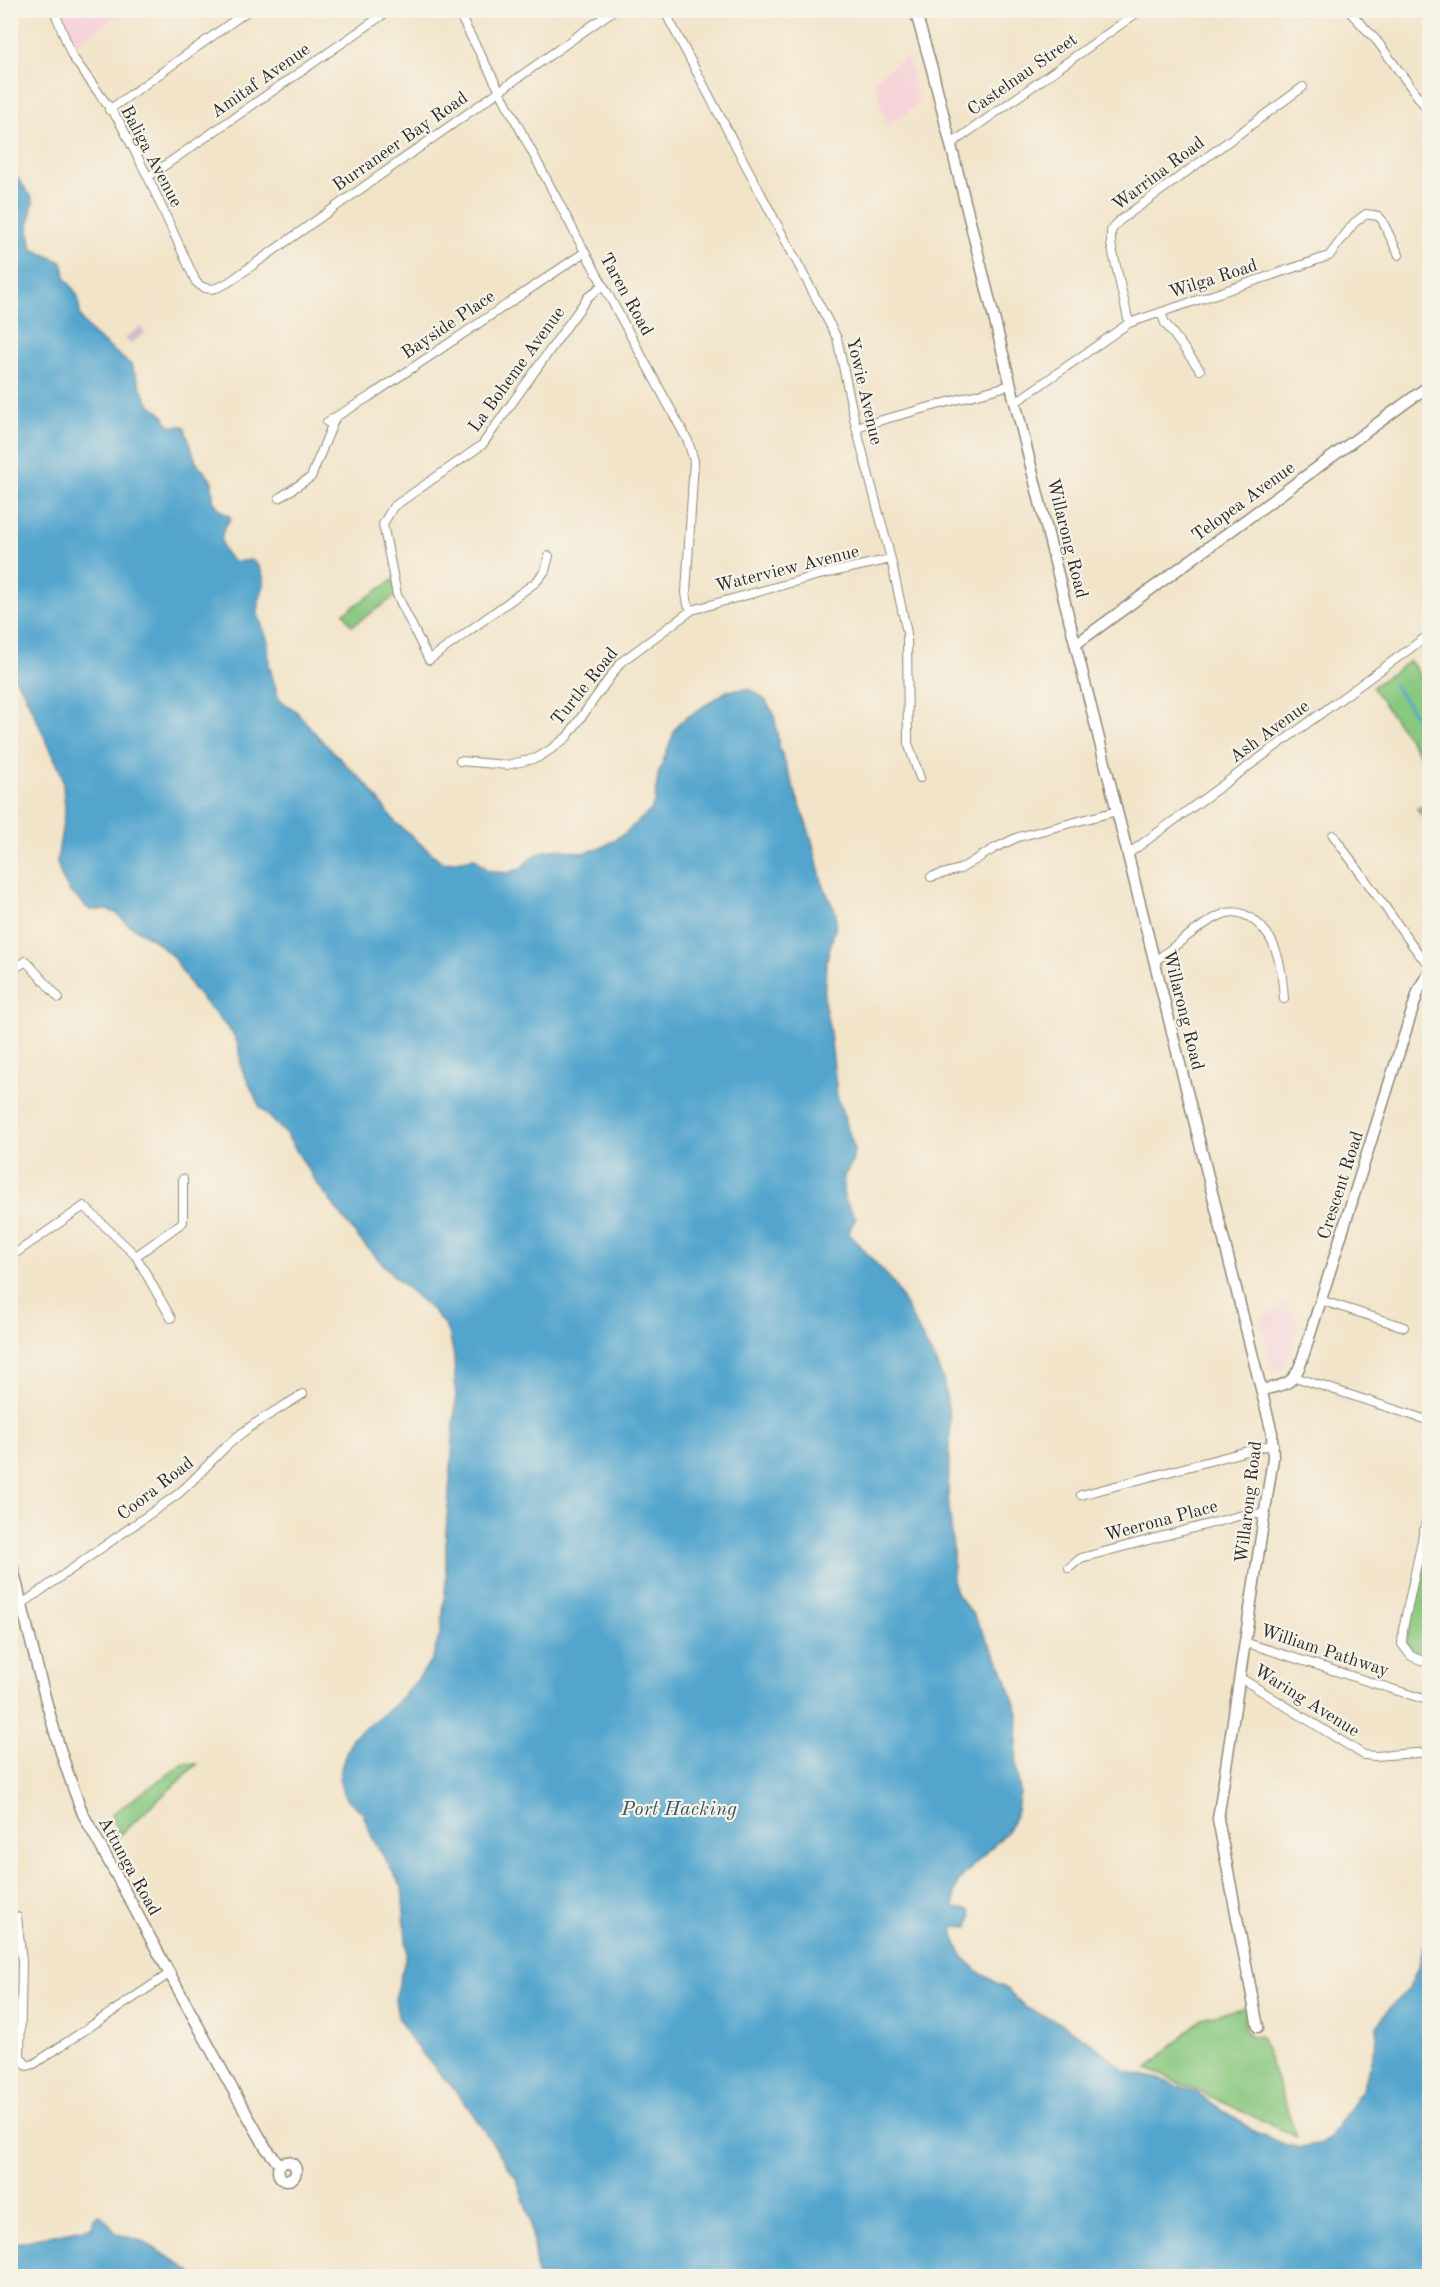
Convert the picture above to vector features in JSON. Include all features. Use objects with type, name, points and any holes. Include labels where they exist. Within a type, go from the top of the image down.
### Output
[{"type":"street","name":"Baliga Avenue","points":[[54,10],[72,56],[118,121],[148,177],[196,282],[202,288]]},
{"type":"street","points":[[109,110],[249,10]]},
{"type":"street","name":"Amitaf Avenue","points":[[148,177],[390,10]]},
{"type":"street","name":"Taren Road","points":[[458,10],[585,252],[688,441],[694,461],[686,593],[688,605],[692,610]]},
{"type":"street","name":"Burraneer Bay Road","points":[[202,288],[210,290],[220,288],[229,282],[614,10]]},
{"type":"street","name":"Yowie Avenue","points":[[664,10],[832,327],[840,350],[856,427],[891,559],[908,644],[908,743],[920,778]]},
{"type":"street","name":"Willarong Road","points":[[915,10],[1016,402],[1263,1390],[1274,1444],[1218,1819],[1258,2027]]},
{"type":"street","name":"Castelnau Street","points":[[951,144],[1141,10]]},
{"type":"street","points":[[1348,10],[1377,41],[1430,113]]},
{"type":"street","name":"Warrina Road","points":[[1129,323],[1111,244],[1111,231],[1119,221],[1303,87]]},
{"type":"street","name":"Wilga Road","points":[[1016,402],[1129,323],[1323,260],[1334,251],[1354,223],[1366,214],[1378,216],[1382,220],[1399,255]]},
{"type":"street","name":"Bayside Place","points":[[279,498],[311,477],[331,420],[585,252]]},
{"type":"street","name":"La Boheme Avenue","points":[[549,556],[545,571],[536,582],[429,660],[397,595],[383,524],[393,507],[482,445],[588,297],[603,285]]},
{"type":"street","points":[[1161,313],[1200,370]]},
{"type":"street","points":[[856,427],[1011,385]]},
{"type":"street","name":"Telopea Avenue","points":[[1076,644],[1430,385]]},
{"type":"street","name":"Waterview Avenue","points":[[692,610],[819,575],[891,559]]},
{"type":"street","name":"Turtle Road","points":[[460,761],[507,765],[537,758],[553,748],[567,737],[621,662],[692,610]]},
{"type":"street","name":"Ash Avenue","points":[[1128,854],[1430,634]]},
{"type":"street","points":[[931,877],[960,869],[1018,837],[1117,811]]},
{"type":"street","points":[[1333,835],[1419,954],[1430,965]]},
{"type":"street","points":[[1155,961],[1220,915],[1238,912],[1245,914],[1258,924],[1276,951],[1282,972],[1284,999]]},
{"type":"street","points":[[10,972],[26,961],[59,998]]},
{"type":"street","name":"Crescent Road","points":[[1295,1377],[1368,1157],[1419,989],[1430,970]]},
{"type":"street","points":[[136,1256],[183,1222],[183,1179]]},
{"type":"street","points":[[10,1257],[84,1206],[136,1256],[171,1318]]},
{"type":"street","points":[[1320,1300],[1404,1327]]},
{"type":"street","points":[[1263,1390],[1284,1384],[1295,1377],[1430,1421]]},
{"type":"street","name":"Coora Road","points":[[22,1604],[178,1494],[198,1477],[228,1444],[303,1394]]},
{"type":"street","points":[[1082,1495],[1274,1444]]},
{"type":"street","points":[[1430,1503],[1403,1629],[1402,1644],[1411,1656],[1430,1664]]},
{"type":"street","name":"Weerona Place","points":[[1069,1568],[1081,1558],[1177,1531],[1250,1513],[1265,1515]]},
{"type":"street","name":"Attunga Road","points":[[10,1557],[56,1733],[75,1793],[103,1853],[169,1974],[266,2148],[280,2165]]},
{"type":"street","name":"William Pathway","points":[[1244,1642],[1430,1701]]},
{"type":"street","name":"Waring Avenue","points":[[1239,1677],[1364,1755],[1430,1752]]},
{"type":"street","points":[[17,1917],[22,1962],[20,2056],[27,2066],[34,2064],[169,1974]]},
{"type":"shaded area","points":[[63,10],[124,10],[124,11],[75,45]]},
{"type":"shaded area","points":[[907,56],[919,104],[887,125],[874,80]]},
{"type":"shaded area","points":[[140,327],[145,333],[130,344],[125,338]]},
{"type":"shaded area","points":[[1284,1303],[1299,1323],[1284,1370],[1272,1370],[1260,1321]]},
{"type":"green space","points":[[393,580],[397,595],[352,626],[344,613]]},
{"type":"green space","points":[[1410,661],[1429,687],[1429,768],[1372,687]]},
{"type":"green space","points":[[1429,800],[1429,825],[1417,809]]},
{"type":"green space","points":[[1429,1514],[1429,1659],[1414,1653],[1406,1643]]},
{"type":"green space","points":[[184,1763],[197,1764],[119,1836],[112,1814]]},
{"type":"green space","points":[[1247,2007],[1244,2028],[1250,2037],[1261,2036],[1297,2137],[1147,2069],[1202,2018]]},
{"type":"water","name":"Port Hacking","points":[[11,170],[33,202],[28,227],[32,249],[62,262],[66,279],[78,296],[83,322],[93,334],[131,365],[147,401],[165,417],[169,426],[184,426],[196,462],[212,481],[213,500],[231,519],[223,530],[222,541],[225,552],[234,562],[252,560],[259,567],[264,578],[264,585],[258,614],[268,642],[269,665],[279,700],[295,710],[323,742],[368,786],[395,822],[443,863],[475,858],[488,870],[507,873],[520,869],[533,856],[545,851],[559,849],[583,853],[603,847],[624,834],[651,810],[655,801],[658,775],[680,722],[727,691],[747,689],[765,700],[774,714],[779,746],[811,837],[823,886],[836,913],[836,925],[826,962],[824,1001],[837,1096],[854,1148],[852,1163],[844,1176],[843,1192],[856,1218],[849,1231],[850,1235],[893,1282],[943,1380],[950,1420],[948,1497],[953,1548],[953,1583],[957,1595],[974,1616],[1001,1665],[1018,1713],[1016,1766],[1020,1792],[1017,1811],[1007,1832],[959,1880],[954,1894],[954,1907],[970,1911],[972,1916],[969,1927],[953,1926],[956,1944],[966,1960],[980,1973],[1007,1989],[1026,2008],[1058,2022],[1092,2043],[1127,2072],[1159,2079],[1195,2092],[1254,2131],[1286,2145],[1302,2148],[1321,2144],[1330,2138],[1361,2091],[1371,2065],[1377,2039],[1377,2026],[1392,2005],[1409,1989],[1420,1962],[1426,1933],[1429,1887],[1429,2276],[537,2276],[530,2218],[517,2180],[471,2111],[411,2041],[398,2017],[395,1999],[407,1952],[402,1887],[373,1839],[362,1812],[347,1799],[339,1780],[352,1738],[393,1706],[415,1683],[432,1660],[441,1631],[446,1582],[446,1532],[456,1400],[454,1357],[450,1336],[433,1311],[398,1280],[361,1241],[316,1182],[286,1134],[260,1107],[242,1069],[238,1045],[233,1034],[194,990],[173,957],[154,940],[129,925],[116,913],[108,910],[90,910],[70,892],[62,878],[57,862],[65,809],[62,775],[23,690],[11,672]]},
{"type":"water","points":[[98,2214],[117,2234],[141,2241],[158,2250],[196,2276],[11,2276],[11,2244],[92,2227],[94,2218]]},
{"type":"waterway","points":[[1394,685],[1430,736]]}]
